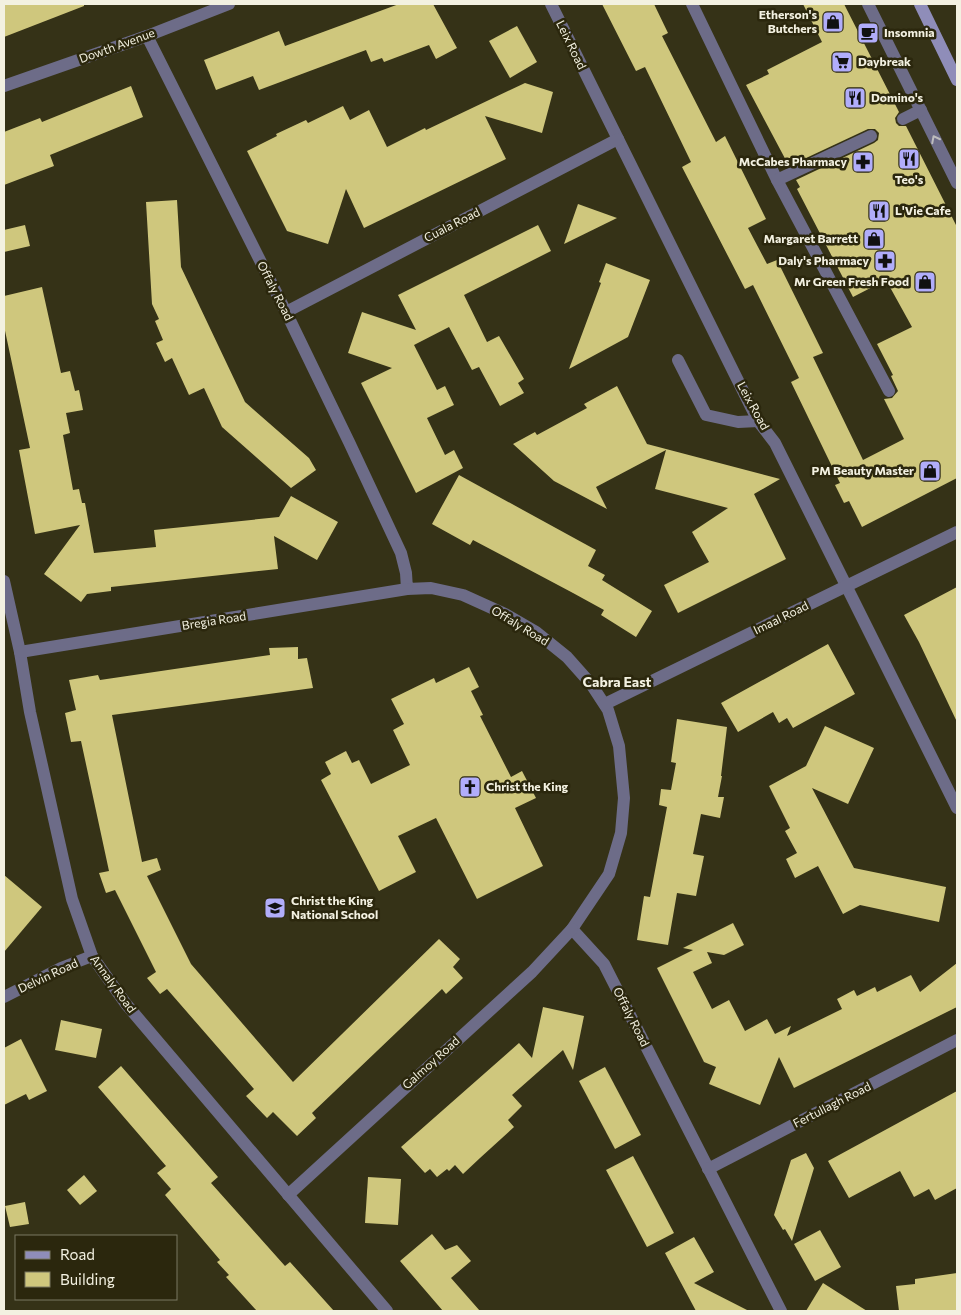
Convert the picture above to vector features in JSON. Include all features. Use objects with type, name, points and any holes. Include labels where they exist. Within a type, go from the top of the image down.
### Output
[{"type":"main road","points":[[920,4],[957,80]]},
{"type":"street","name":"Dowth Avenue","points":[[4,86],[147,36],[229,4]]},
{"type":"street","name":"Leix Road","points":[[551,4],[758,421],[775,443],[957,808]]},
{"type":"street","points":[[692,4],[777,180],[889,392]]},
{"type":"street","points":[[868,4],[957,183]]},
{"type":"street","name":"Offaly Road","points":[[147,36],[286,312],[401,553],[406,573],[407,589],[431,588],[463,595],[505,614],[536,632],[566,657],[591,684],[605,704],[619,746],[624,798],[621,833],[610,874],[572,929],[604,964],[781,1311]]},
{"type":"street","points":[[902,120],[921,110]]},
{"type":"street","points":[[777,180],[871,136]]},
{"type":"street","name":"Cuala Road","points":[[286,312],[618,140]]},
{"type":"street","points":[[678,360],[706,414],[738,422],[758,421]]},
{"type":"street","name":"Imaal Road","points":[[605,704],[957,532]]},
{"type":"street","name":"Annaly Road","points":[[4,581],[20,652],[30,712],[72,899],[92,956],[126,1004],[383,1310]]},
{"type":"street","name":"Bregia Road","points":[[20,652],[407,589]]},
{"type":"street","name":"Galmoy Road","points":[[288,1195],[532,972],[572,929]]},
{"type":"street","name":"Delvin Road","points":[[4,997],[61,968],[92,956]]},
{"type":"street","name":"Fertullagh Road","points":[[708,1169],[957,1040]]},
{"type":"building","points":[[4,4],[84,4],[84,6],[4,37]]},
{"type":"building","points":[[399,4],[433,4],[457,48],[436,59],[429,45],[384,62],[382,58],[371,62],[366,50],[259,90],[253,76],[216,90],[204,60],[279,31],[285,46]]},
{"type":"building","points":[[602,4],[654,4],[668,33],[662,36],[716,142],[725,136],[766,219],[748,228],[767,264],[777,260],[823,353],[813,357],[863,460],[904,439],[884,399],[892,398],[898,391],[891,376],[893,375],[877,344],[912,327],[886,280],[853,297],[797,189],[800,187],[796,180],[874,143],[878,140],[879,133],[875,129],[868,129],[789,166],[746,85],[769,74],[767,70],[822,42],[803,4],[844,4],[899,112],[895,118],[896,123],[899,126],[906,126],[957,227],[957,478],[862,527],[849,501],[844,503],[835,485],[840,483],[791,382],[799,378],[753,285],[745,289],[682,167],[691,162],[645,67],[636,71]]},
{"type":"building","points":[[517,26],[537,62],[510,78],[489,41]]},
{"type":"building","points":[[525,83],[553,92],[542,133],[485,116],[506,159],[364,228],[346,189],[328,244],[287,231],[247,151],[277,136],[276,134],[306,120],[308,123],[343,106],[350,120],[369,110],[387,147]]},
{"type":"building","points":[[131,86],[143,117],[50,155],[54,166],[4,185],[4,132],[40,118],[42,122]]},
{"type":"building","points":[[177,200],[181,267],[245,402],[309,458],[316,470],[291,488],[222,427],[204,388],[189,395],[172,358],[165,362],[156,343],[163,340],[155,321],[159,319],[152,304],[146,202]]},
{"type":"building","points":[[578,204],[617,218],[564,244]]},
{"type":"building","points":[[25,225],[30,246],[4,252],[4,230]]},
{"type":"building","points":[[538,225],[551,251],[464,295],[487,342],[499,336],[524,379],[518,383],[524,393],[500,406],[479,367],[472,370],[449,327],[414,345],[437,390],[445,386],[454,405],[427,418],[445,455],[454,450],[463,468],[416,493],[361,383],[392,368],[348,353],[362,312],[416,330],[398,295]]},
{"type":"building","points":[[606,263],[650,280],[628,337],[569,369],[601,283],[599,282]]},
{"type":"building","points":[[42,287],[61,373],[70,371],[75,391],[79,390],[83,410],[66,413],[70,433],[63,435],[73,490],[79,489],[82,503],[85,503],[94,553],[156,547],[154,530],[279,517],[291,496],[338,522],[317,560],[274,536],[278,569],[111,587],[111,591],[87,594],[81,602],[44,574],[80,525],[35,534],[19,450],[30,448],[4,326],[4,296]]},
{"type":"building","points":[[617,386],[647,444],[780,479],[754,494],[786,559],[678,613],[664,585],[709,562],[692,532],[728,508],[655,489],[666,450],[596,487],[607,509],[554,481],[513,444],[535,432],[537,435],[587,408],[584,404]]},
{"type":"building","points":[[459,475],[596,550],[588,566],[605,575],[602,580],[652,611],[636,637],[601,615],[604,610],[473,540],[470,545],[432,524]]},
{"type":"building","points":[[957,587],[957,722],[904,615]]},
{"type":"building","points":[[828,644],[855,694],[793,728],[787,718],[779,723],[773,712],[738,732],[721,703]]},
{"type":"building","points":[[298,647],[298,659],[307,658],[313,688],[112,715],[142,862],[157,858],[161,870],[147,876],[191,964],[293,1082],[439,939],[460,959],[453,967],[463,978],[446,994],[442,989],[312,1113],[316,1118],[297,1136],[273,1112],[267,1118],[246,1096],[254,1089],[167,989],[160,994],[147,978],[156,972],[115,890],[106,893],[99,873],[109,871],[81,741],[71,742],[65,713],[76,710],[69,680],[98,675],[100,680],[270,655],[269,648]]},
{"type":"building","name":"Christ the King","points":[[469,667],[479,687],[471,691],[483,715],[480,716],[511,777],[522,771],[536,798],[515,808],[543,866],[477,899],[436,818],[398,836],[416,872],[379,891],[321,780],[331,774],[325,762],[346,751],[352,763],[359,760],[371,784],[410,765],[393,730],[404,724],[391,699],[434,678],[436,683]]},
{"type":"building","points":[[677,719],[727,727],[718,797],[724,797],[720,818],[701,814],[693,854],[704,856],[696,896],[677,893],[668,945],[637,940],[644,896],[650,897],[667,807],[659,805],[661,789],[671,790],[676,763],[671,762]]},
{"type":"building","points":[[825,726],[874,748],[848,804],[812,788],[854,868],[946,887],[939,922],[860,905],[843,914],[818,866],[795,878],[786,859],[797,853],[785,831],[790,828],[769,786],[806,766]]},
{"type":"building","points":[[4,875],[42,907],[4,952]]},
{"type":"building","points":[[733,923],[744,945],[724,955],[707,952],[712,963],[693,972],[712,1009],[729,1000],[745,1031],[767,1019],[775,1034],[791,1026],[787,1036],[842,1009],[837,999],[854,990],[857,996],[875,987],[877,992],[911,975],[920,992],[957,963],[957,1007],[794,1088],[779,1057],[760,1105],[709,1084],[716,1067],[704,1062],[657,968],[693,950],[683,948]]},
{"type":"building","points":[[543,1007],[584,1016],[573,1070],[563,1050],[512,1095],[522,1106],[508,1120],[514,1127],[463,1174],[455,1165],[449,1171],[447,1169],[437,1177],[430,1169],[425,1173],[401,1147],[519,1043],[532,1058]]},
{"type":"building","points":[[61,1020],[102,1029],[96,1058],[55,1050]]},
{"type":"building","points":[[21,1039],[47,1091],[29,1100],[26,1094],[4,1105],[4,1048]]},
{"type":"building","points":[[121,1066],[218,1177],[211,1183],[285,1266],[290,1262],[334,1311],[257,1311],[226,1277],[229,1275],[217,1262],[220,1260],[165,1195],[171,1189],[157,1173],[166,1166],[98,1087]]},
{"type":"building","points":[[605,1067],[641,1135],[615,1149],[579,1081]]},
{"type":"building","points":[[957,1091],[957,1188],[935,1200],[929,1189],[914,1197],[900,1171],[849,1198],[828,1161]]},
{"type":"building","points":[[806,1153],[814,1168],[792,1241],[774,1215],[791,1160]]},
{"type":"building","points":[[633,1156],[674,1233],[647,1247],[606,1170]]},
{"type":"building","points":[[84,1175],[97,1191],[80,1205],[67,1190]]},
{"type":"building","points":[[368,1177],[401,1179],[398,1225],[365,1223]]},
{"type":"building","points":[[25,1202],[29,1224],[10,1227],[5,1206]]},
{"type":"building","points":[[820,1230],[841,1267],[815,1281],[794,1244]]},
{"type":"building","points":[[432,1234],[445,1250],[457,1245],[471,1261],[451,1278],[480,1311],[443,1311],[400,1261]]},
{"type":"building","points":[[694,1237],[714,1272],[694,1283],[749,1311],[696,1311],[665,1253]]},
{"type":"building","points":[[957,1273],[957,1311],[899,1311],[896,1286],[915,1284],[915,1279]]},
{"type":"building","points":[[823,1283],[867,1311],[806,1311]]},
{"type":"place","name":"Etherson's Butchers","points":[[833,22]]},
{"type":"place","name":"Insomnia","points":[[868,33]]},
{"type":"place","name":"Daybreak","points":[[842,62]]},
{"type":"place","name":"Domino's","points":[[855,98]]},
{"type":"place","name":"Teo's","points":[[909,159]]},
{"type":"place","name":"McCabes Pharmacy","points":[[863,162]]},
{"type":"place","name":"L'Vie Cafe","points":[[879,211]]},
{"type":"place","name":"Margaret Barrett","points":[[874,239]]},
{"type":"place","name":"Daly's Pharmacy","points":[[885,261]]},
{"type":"place","name":"Mr Green Fresh Food","points":[[925,282]]},
{"type":"place","name":"PM Beauty Master","points":[[930,471]]},
{"type":"place","name":"Christ the King","points":[[470,787]]},
{"type":"place","name":"Christ the King National School","points":[[275,908]]},
{"type":"district","name":"Cabra East","points":[[617,682]]}]
